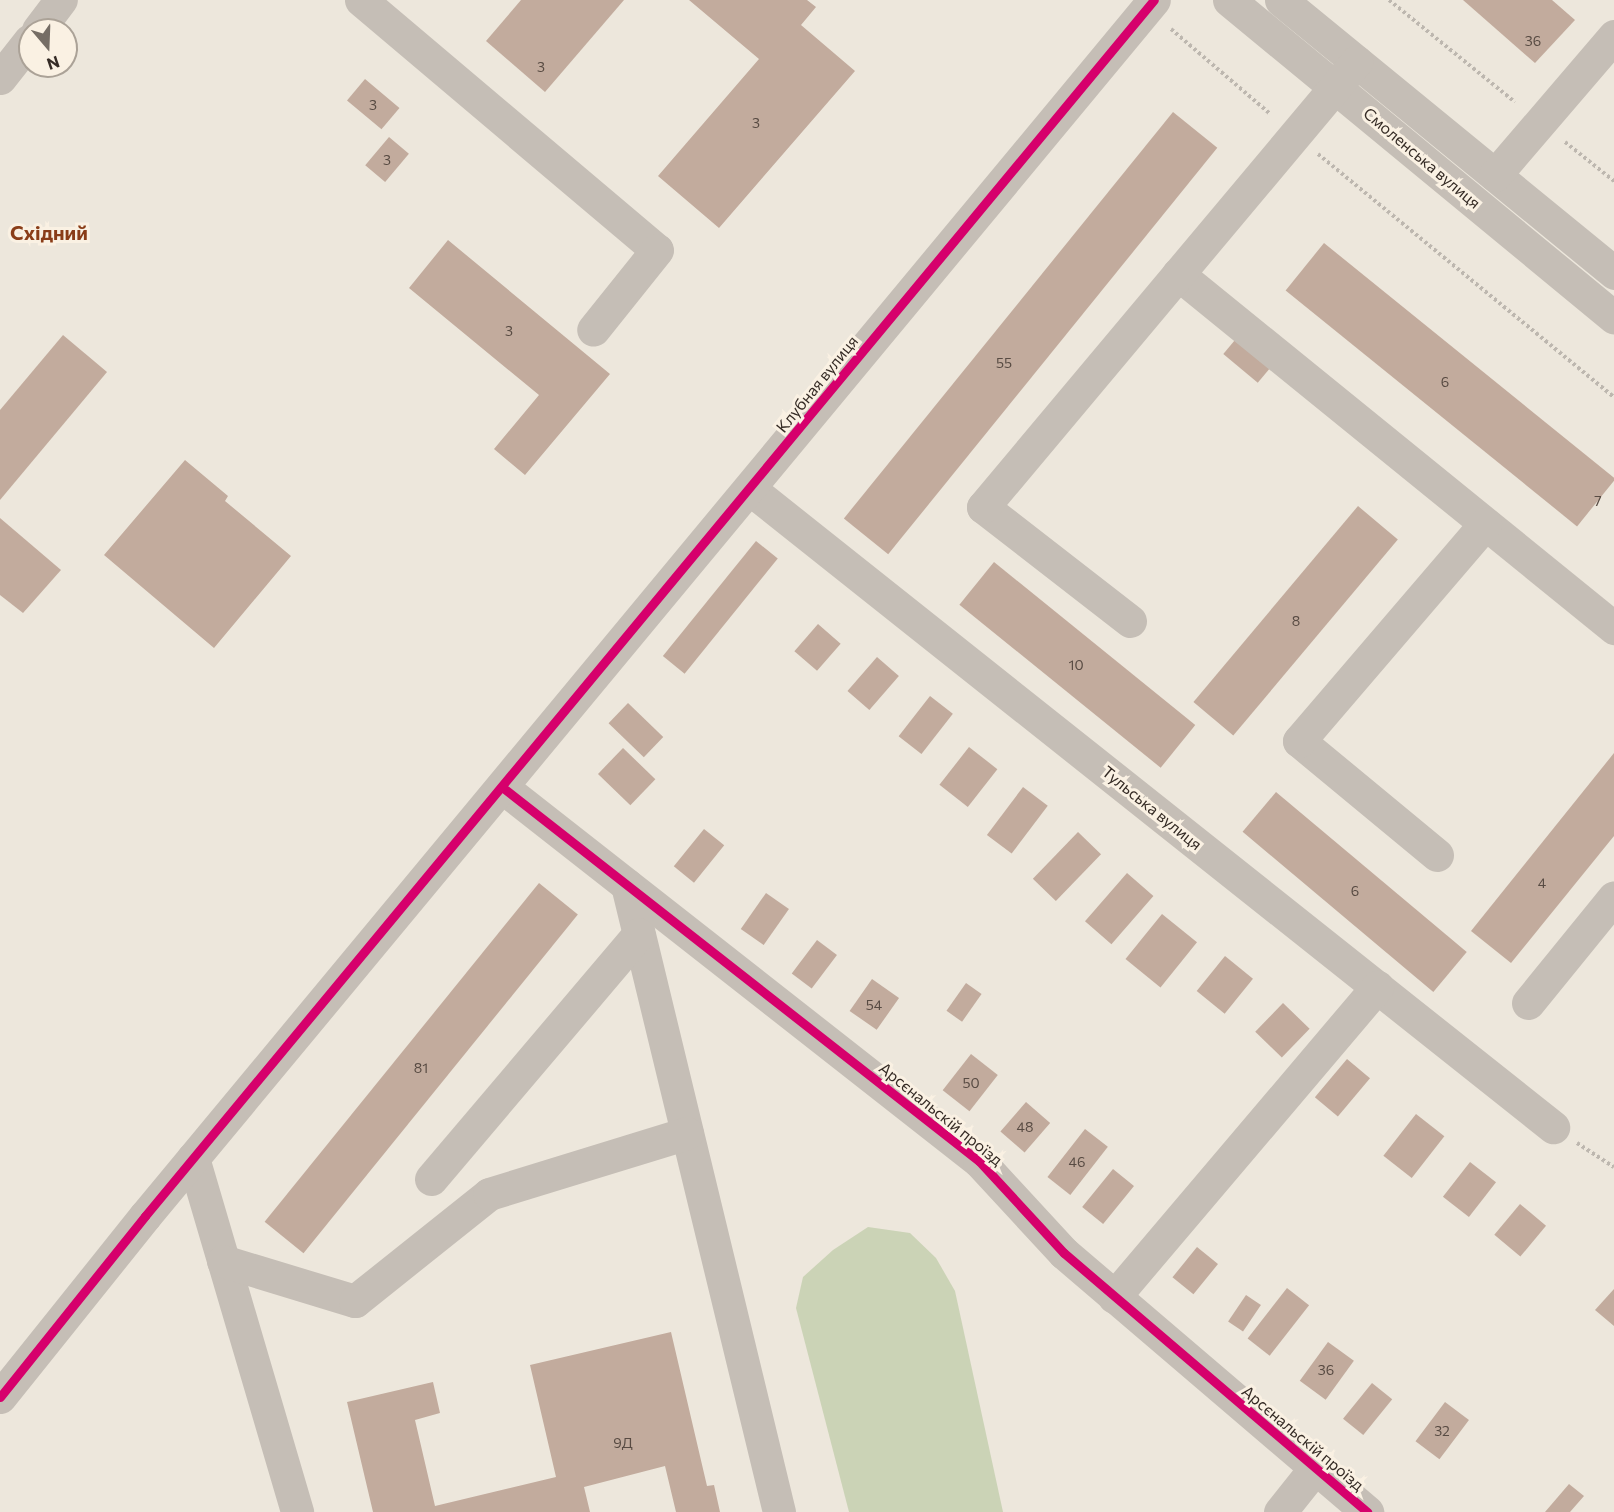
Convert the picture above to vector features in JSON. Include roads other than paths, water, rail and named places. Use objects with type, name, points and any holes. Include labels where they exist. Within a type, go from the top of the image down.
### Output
[{"type":"street","points":[[48,18],[62,0]]},
{"type":"street","points":[[361,0],[657,250],[593,330]]},
{"type":"street","name":"Смоленська вулиця","points":[[1228,0],[1614,318]]},
{"type":"street","name":"Смоленська вулиця","points":[[1281,0],[1614,273]]},
{"type":"street","name":"Клубная вулиця","points":[[0,1397],[193,1158],[1150,4]]},
{"type":"street","points":[[1495,176],[1614,36]]},
{"type":"street","points":[[0,78],[18,55]]},
{"type":"street","points":[[1130,621],[983,507],[1356,62]]},
{"type":"street","points":[[1178,274],[1614,628]]},
{"type":"street","name":"Тульська вулиця","points":[[750,489],[1553,1127]]},
{"type":"street","points":[[1437,855],[1299,741],[1485,524]]},
{"type":"street","name":"Арсєнальскій проїзд","points":[[502,787],[979,1161],[1064,1253],[1367,1512]]},
{"type":"street","points":[[627,885],[779,1512]]},
{"type":"street","points":[[1528,1003],[1614,897]]},
{"type":"street","points":[[431,1179],[639,934]]},
{"type":"street","points":[[1114,1297],[1377,987]]},
{"type":"street","points":[[223,1261],[355,1301],[489,1194],[687,1132]]},
{"type":"street","points":[[193,1158],[297,1512]]},
{"type":"street","points":[[1280,1512],[1315,1468]]},
{"type":"district","name":"Східний","points":[[49,232]]}]
